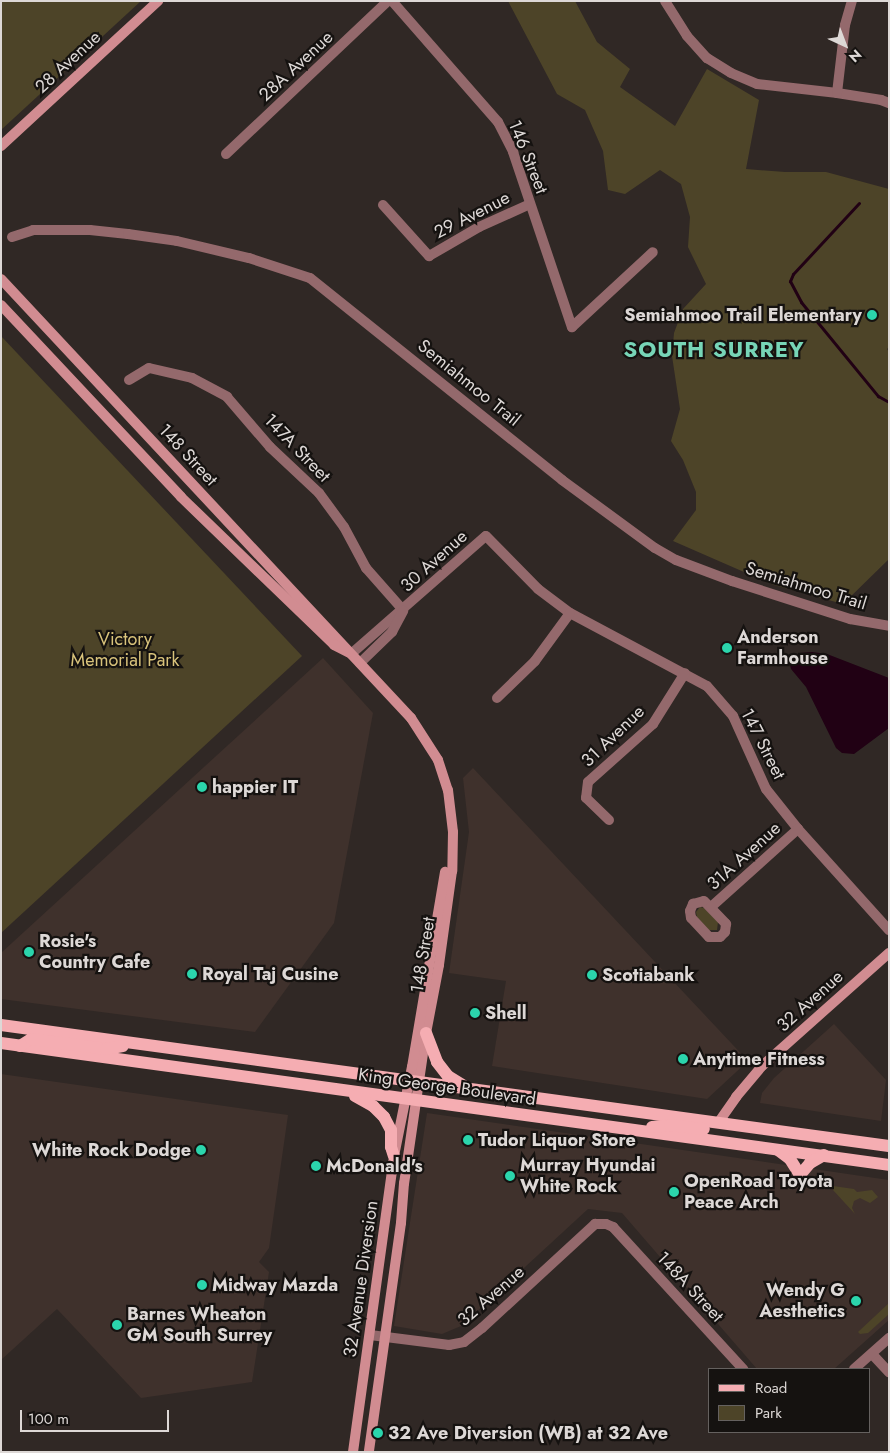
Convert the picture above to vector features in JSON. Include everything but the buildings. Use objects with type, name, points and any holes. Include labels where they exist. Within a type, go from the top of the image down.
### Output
[{"type":"main road","name":"28 Avenue","points":[[1,146],[158,1]]},
{"type":"main road","name":"148 Street","points":[[1,279],[334,633],[411,718],[438,760],[448,790],[453,832],[452,871],[439,965],[414,1082]]},
{"type":"main road","name":"148 Street","points":[[1,305],[180,497],[334,645],[351,654]]},
{"type":"main road","name":"148 Street","points":[[414,1082],[453,832]]},
{"type":"main road","name":"32 Avenue","points":[[718,1123],[736,1097],[762,1066],[889,953]]},
{"type":"main road","name":"King George Boulevard","points":[[1,1025],[889,1146]]},
{"type":"main road","points":[[1,1035],[10,1036],[18,1033],[22,1028]]},
{"type":"main road","points":[[426,1033],[437,1062],[448,1076],[469,1090]]},
{"type":"main road","points":[[20,1046],[32,1038],[106,1048],[135,1043]]},
{"type":"main road","name":"King George Boulevard","points":[[1,1043],[889,1165]]},
{"type":"main road","name":"32 Avenue Diversion","points":[[369,1452],[385,1337],[414,1082]]},
{"type":"main road","points":[[349,1092],[373,1106],[384,1117],[391,1130],[391,1148],[394,1156]]},
{"type":"main road","name":"32 Avenue Diversion","points":[[354,1452],[394,1156],[411,1100]]},
{"type":"main road","points":[[632,1129],[670,1125],[708,1130],[714,1129],[718,1123]]},
{"type":"main road","points":[[776,1149],[790,1159],[800,1175],[810,1163],[824,1155]]},
{"type":"street","name":"28A Avenue","points":[[226,154],[388,1]]},
{"type":"street","name":"146 Street","points":[[392,1],[498,122],[513,152],[572,327],[652,252]]},
{"type":"street","points":[[665,1],[687,36],[702,52],[731,74],[757,84],[837,93],[889,103]]},
{"type":"street","points":[[837,93],[845,25],[852,1]]},
{"type":"street","name":"29 Avenue","points":[[383,205],[429,256],[479,228],[530,204]]},
{"type":"street","name":"Semiahmoo Trail","points":[[12,237],[33,230],[90,230],[128,234],[178,241],[249,258],[310,278],[562,480],[655,548],[676,560],[732,581],[850,619],[889,626]]},
{"type":"street","name":"147A Street","points":[[129,380],[149,368],[192,378],[227,397],[270,447],[319,494],[344,527],[366,568],[403,610]]},
{"type":"street","name":"30 Avenue","points":[[351,654],[384,622],[403,610],[486,536]]},
{"type":"street","name":"147 Street","points":[[486,536],[538,589],[570,613],[707,686],[733,716],[766,789],[798,829],[889,930]]},
{"type":"street","name":"30 Avenue","points":[[360,663],[392,632],[403,610]]},
{"type":"street","points":[[497,698],[534,661],[570,613]]},
{"type":"street","name":"31 Avenue","points":[[609,820],[586,798],[588,782],[653,724],[685,673]]},
{"type":"street","name":"31A Avenue","points":[[711,907],[798,829]]},
{"type":"street","name":"32 Avenue","points":[[370,1335],[449,1345],[464,1342],[482,1328],[595,1224],[606,1224],[613,1227]]},
{"type":"street","name":"148A Street","points":[[613,1227],[742,1368]]},
{"type":"street","points":[[855,1368],[889,1338]]},
{"type":"street","points":[[872,1354],[889,1372]]},
{"type":"shaded area","points":[[800,653],[827,654],[889,678],[889,728],[854,754],[842,753],[836,748],[806,687],[791,669],[790,665],[796,656]]},
{"type":"shaded area","points":[[323,658],[373,713],[334,923],[255,1032],[1,999],[1,953]]},
{"type":"shaded area","points":[[473,768],[748,1061],[707,1099],[492,1066],[506,981],[449,973],[469,832],[463,778]]},
{"type":"shaded area","points":[[834,1024],[886,1080],[881,1121],[760,1103],[762,1093],[774,1078]]},
{"type":"shaded area","points":[[1,1074],[288,1115],[269,1248],[259,1262],[269,1272],[252,1382],[141,1398],[57,1309],[1,1360]]},
{"type":"shaded area","points":[[427,1113],[889,1180],[889,1320],[835,1368],[756,1368],[622,1213],[588,1209],[461,1326],[442,1334],[394,1326]]},
{"type":"green space","points":[[1,1],[141,1],[1,130]]},
{"type":"green space","points":[[508,1],[575,1],[597,42],[630,69],[620,87],[675,126],[707,69],[759,100],[746,169],[785,172],[826,172],[889,189],[889,347],[887,349],[889,352],[889,559],[843,604],[774,585],[673,541],[696,510],[696,492],[683,460],[671,441],[680,409],[672,356],[674,333],[683,309],[706,284],[688,247],[690,217],[681,184],[660,170],[625,194],[608,190],[603,151],[585,110],[557,94]]},
{"type":"green space","name":"Victory Memorial Park","points":[[1,336],[302,656],[1,933]]},
{"type":"green space","points":[[700,907],[704,908],[718,922],[717,930],[709,930],[697,917],[696,912]]},
{"type":"green space","points":[[833,1186],[854,1189],[857,1192],[872,1190],[878,1197],[870,1203],[860,1198],[854,1201],[852,1208],[855,1214],[833,1190]]},
{"type":"green space","points":[[889,1303],[889,1314],[868,1333],[860,1334],[858,1332]]},
{"type":"waterway","points":[[859,203],[793,274],[790,281],[801,302],[878,396],[889,402]]},
{"type":"place","name":"Semiahmoo Trail Elementary","points":[[872,315]]},
{"type":"place","name":"Anderson Farmhouse","points":[[727,648]]},
{"type":"place","name":"happier IT","points":[[202,787]]},
{"type":"place","name":"Rosie's Country Cafe","points":[[29,952]]},
{"type":"place","name":"Royal Taj Cusine","points":[[192,974]]},
{"type":"place","name":"Scotiabank","points":[[592,975]]},
{"type":"place","name":"Shell","points":[[475,1013]]},
{"type":"place","name":"Anytime Fitness","points":[[683,1059]]},
{"type":"place","name":"Tudor Liquor Store","points":[[468,1140]]},
{"type":"place","name":"White Rock Dodge","points":[[201,1150]]},
{"type":"place","name":"McDonald's","points":[[316,1166]]},
{"type":"place","name":"Murray Hyundai White Rock","points":[[510,1176]]},
{"type":"place","name":"OpenRoad Toyota Peace Arch","points":[[674,1192]]},
{"type":"place","name":"Midway Mazda","points":[[202,1285]]},
{"type":"place","name":"Wendy G Aesthetics","points":[[856,1301]]},
{"type":"place","name":"Barnes Wheaton GM South Surrey","points":[[117,1325]]},
{"type":"place","name":"32 Ave Diversion (WB) at 32 Ave","points":[[378,1433]]},
{"type":"district","name":"SOUTH SURREY","points":[[714,350]]}]
